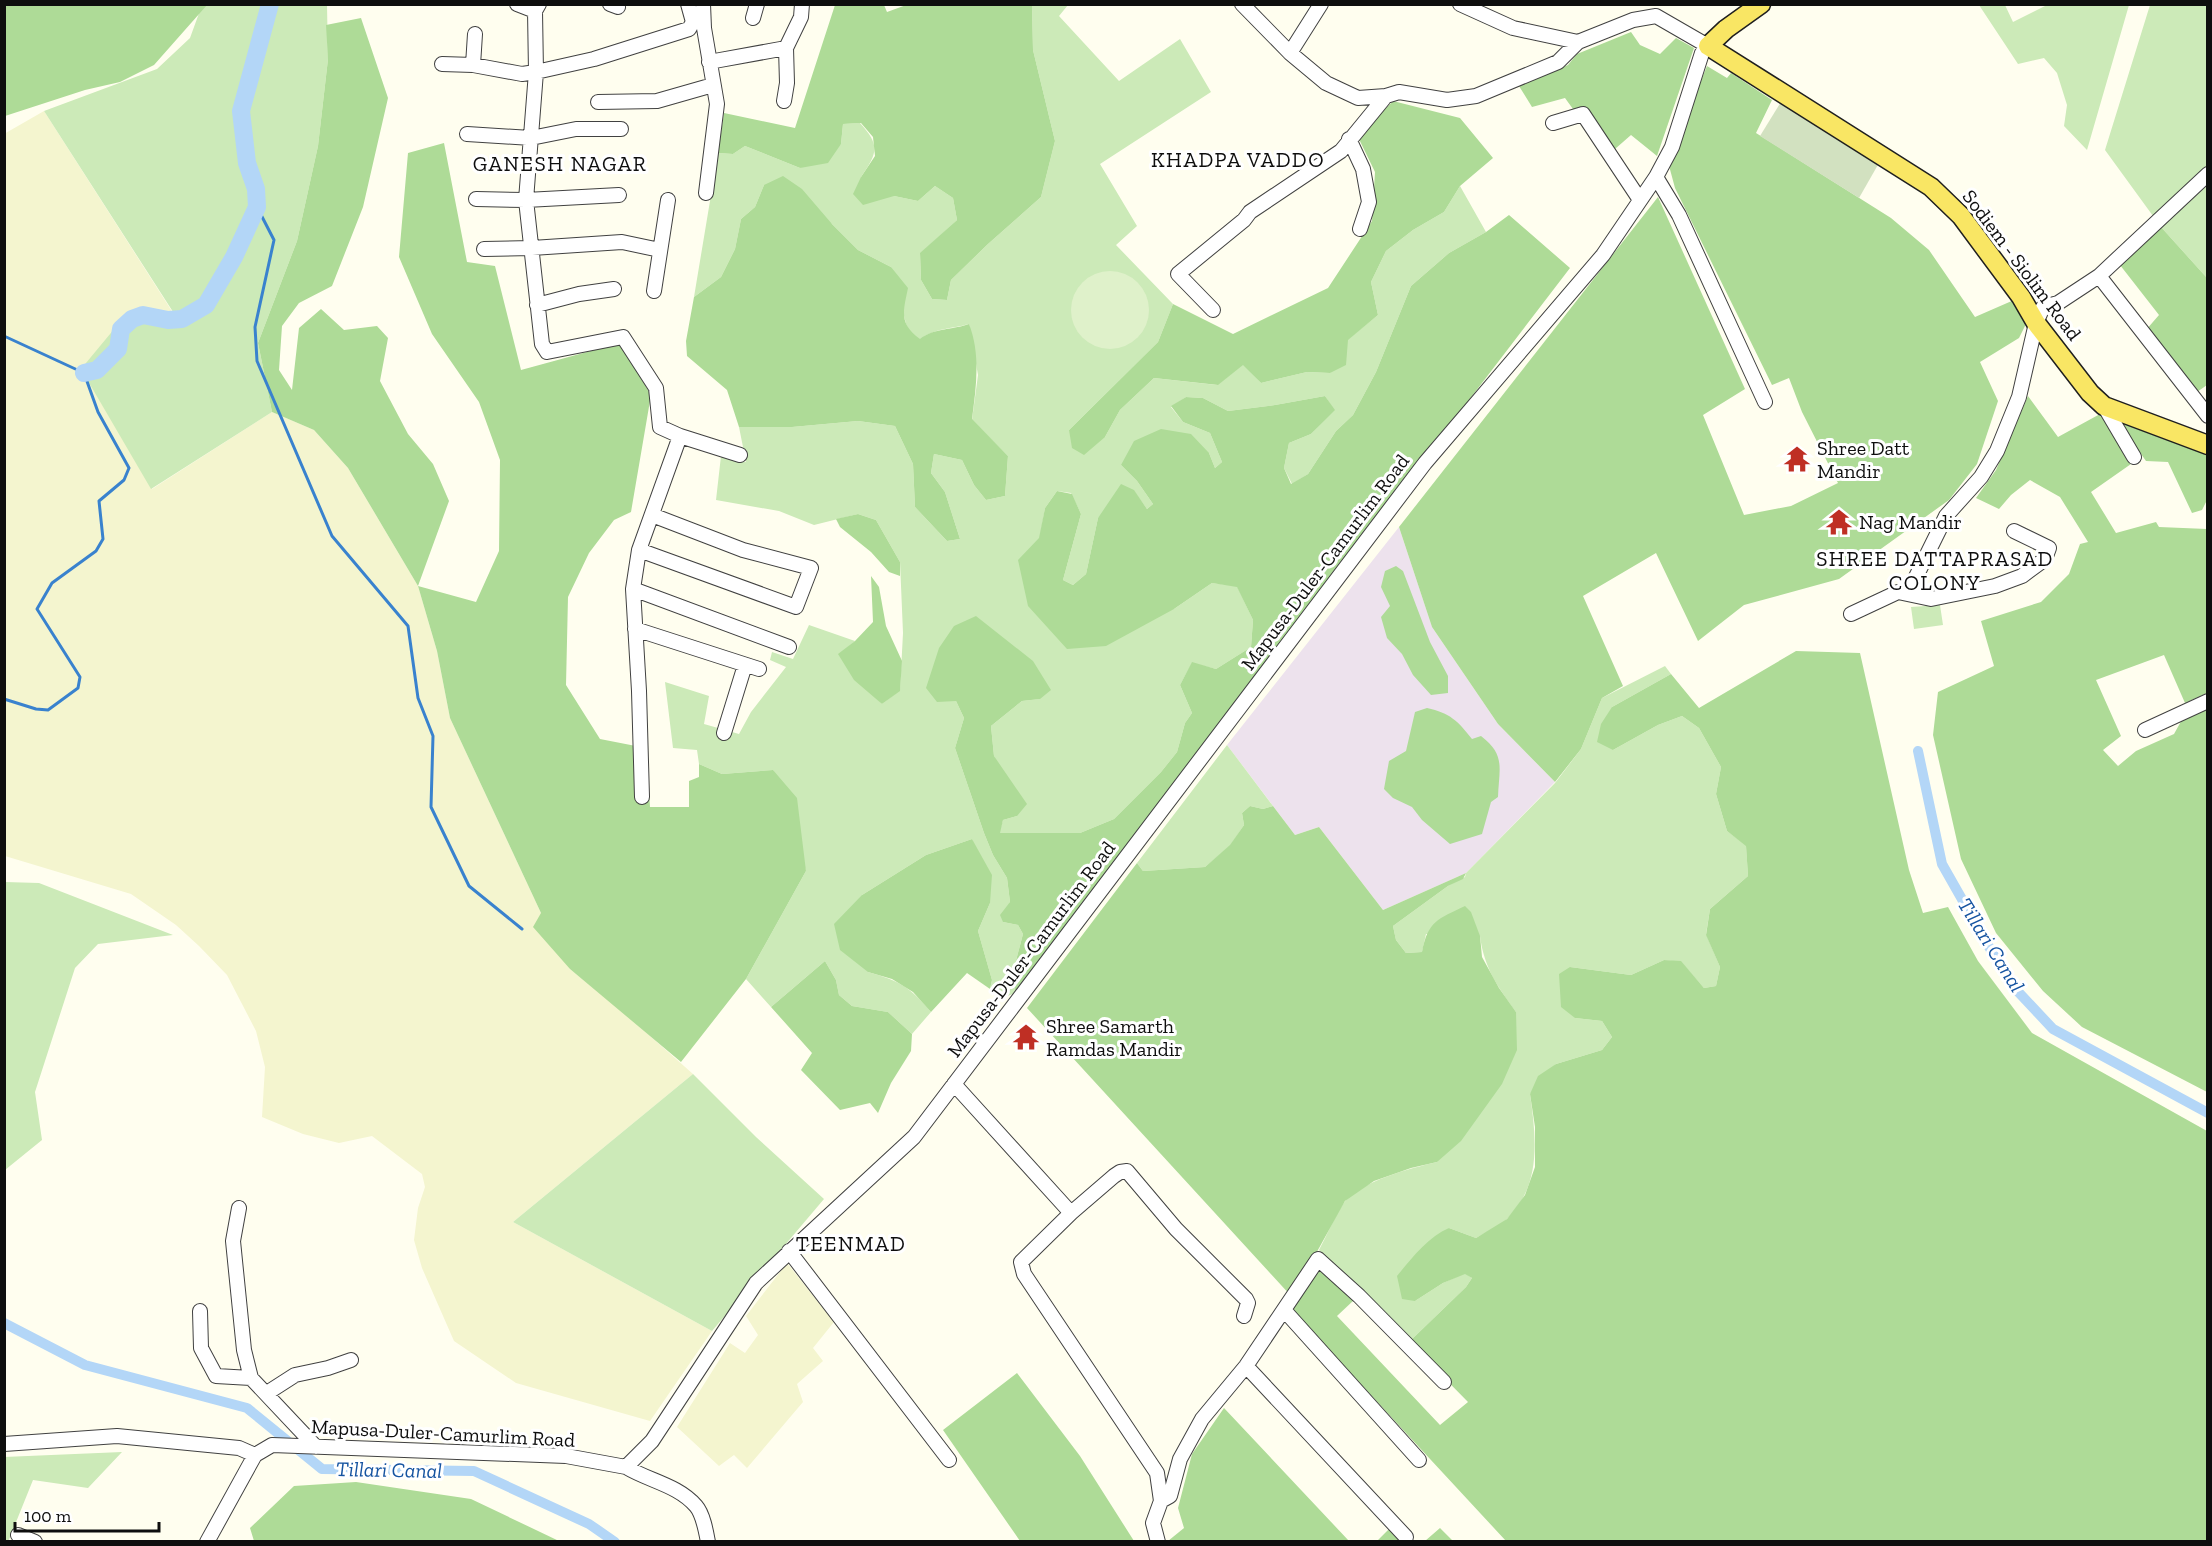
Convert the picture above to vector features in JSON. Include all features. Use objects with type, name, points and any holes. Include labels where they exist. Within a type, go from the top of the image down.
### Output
[{"type":"main road","points":[[1708,46],[1726,29],[1761,4]]},
{"type":"main road","name":"Sodiem - Siolim Road","points":[[1708,46],[1931,187],[1961,216],[2021,297],[2037,323],[2090,393],[2104,406],[2208,445]]},
{"type":"street","points":[[517,4],[537,8],[536,72],[526,200],[543,344],[547,352],[622,337],[656,388],[660,427],[680,436],[740,455]]},
{"type":"street","points":[[442,64],[473,66],[522,74],[594,59],[689,29],[693,22],[688,4]]},
{"type":"street","points":[[703,4],[709,62],[717,104],[706,193]]},
{"type":"street","points":[[784,101],[788,83],[786,48],[801,17],[802,4]]},
{"type":"street","points":[[1242,4],[1290,53],[1326,83],[1358,98],[1386,96],[1399,92],[1447,100],[1476,96],[1558,62],[1578,42],[1634,20],[1656,16],[1708,46]]},
{"type":"street","points":[[1290,53],[1321,4]]},
{"type":"street","points":[[1460,4],[1513,28],[1578,42]]},
{"type":"street","points":[[1634,20],[1648,4]]},
{"type":"street","points":[[473,66],[475,34]]},
{"type":"street","name":"Mapusa-Duler-Camurlim Road","points":[[255,1455],[272,1445],[286,1445],[566,1456],[626,1467],[652,1441],[756,1283],[914,1137],[1425,463],[1603,255],[1656,177],[1672,147],[1702,54],[1708,46]]},
{"type":"street","points":[[709,62],[786,48]]},
{"type":"street","points":[[598,102],[657,101],[713,85]]},
{"type":"street","points":[[1213,310],[1178,274],[1244,220],[1250,212],[1341,151],[1386,96]]},
{"type":"street","points":[[1554,123],[1583,114],[1640,200]]},
{"type":"street","points":[[467,134],[531,138],[576,129],[621,129]]},
{"type":"street","points":[[1349,139],[1364,169],[1369,202],[1360,229]]},
{"type":"street","points":[[1908,593],[1946,516],[1981,477],[1997,451],[2019,397],[2037,323],[2043,308],[2058,303],[2099,276],[2208,174]]},
{"type":"street","points":[[1656,177],[1679,214],[1766,402]]},
{"type":"street","points":[[476,199],[526,200],[619,195]]},
{"type":"street","points":[[654,291],[668,200]]},
{"type":"street","points":[[484,249],[622,242],[660,250]]},
{"type":"street","points":[[2099,276],[2208,416]]},
{"type":"street","points":[[537,305],[579,294],[614,289]]},
{"type":"street","points":[[2104,406],[2134,457]]},
{"type":"street","points":[[642,797],[633,589],[639,550],[680,436]]},
{"type":"street","points":[[639,550],[796,607],[811,568],[743,550],[652,515]]},
{"type":"street","points":[[1851,615],[1898,592],[1930,599],[1995,585],[2022,576],[2045,559],[2049,548],[2014,531]]},
{"type":"street","points":[[633,589],[789,647]]},
{"type":"street","points":[[635,629],[759,669]]},
{"type":"street","points":[[724,733],[745,664]]},
{"type":"street","points":[[2145,730],[2208,701]]},
{"type":"street","points":[[954,1084],[1071,1213]]},
{"type":"street","points":[[1158,1542],[1153,1523],[1161,1501],[1157,1473],[1024,1274],[1021,1263],[1071,1213],[1114,1176],[1120,1172],[1127,1172],[1176,1229],[1246,1299],[1248,1303],[1244,1316]]},
{"type":"street","points":[[239,1208],[233,1242],[244,1350],[251,1378],[267,1393],[310,1446]]},
{"type":"street","points":[[789,1251],[949,1460]]},
{"type":"street","points":[[1161,1501],[1170,1496],[1180,1459],[1202,1419],[1246,1366],[1318,1259],[1375,1312],[1444,1382]]},
{"type":"street","points":[[1284,1310],[1419,1460]]},
{"type":"street","points":[[200,1311],[201,1348],[216,1376],[251,1378]]},
{"type":"street","points":[[267,1393],[295,1375],[351,1360]]},
{"type":"street","points":[[1246,1366],[1406,1537]]},
{"type":"street","points":[[4,1444],[117,1436],[239,1448],[255,1455],[207,1542]]},
{"type":"street","points":[[626,1467],[639,1475],[673,1488],[697,1507],[708,1542]]},
{"type":"street","points":[[18,1535],[35,1542]]},
{"type":"shaded area","points":[[1399,527],[1432,627],[1498,724],[1555,782],[1466,873],[1383,910],[1319,827],[1295,835],[1227,745]]},
{"type":"green space","points":[[5,4],[207,5],[154,65],[120,82],[85,90],[5,116]]},
{"type":"green space","points":[[909,4],[1032,5],[1033,50],[1055,141],[1041,197],[951,280],[947,300],[932,299],[921,280],[920,253],[957,220],[953,198],[935,186],[918,201],[894,196],[863,205],[853,194],[875,156],[873,137],[861,123],[843,124],[841,144],[828,163],[800,168],[745,146],[733,154],[718,153],[724,113],[795,128],[835,5],[884,5],[887,12]]},
{"type":"green space","points":[[202,5],[327,5],[328,59],[318,146],[297,241],[258,343],[272,412],[151,489],[81,369],[115,328],[139,310],[175,315],[44,111],[157,69],[190,38]]},
{"type":"green space","points":[[1032,5],[1068,5],[1059,16],[1119,81],[1180,39],[1211,92],[1100,164],[1137,226],[1116,245],[1173,304],[1158,342],[1069,430],[1105,437],[1120,410],[1154,378],[1217,385],[1243,364],[1261,383],[1307,372],[1330,373],[1347,340],[1378,315],[1371,282],[1386,251],[1413,230],[1444,212],[1460,186],[1486,232],[1449,253],[1411,286],[1376,372],[1353,415],[1336,431],[1308,474],[1292,484],[1284,468],[1289,443],[1311,434],[1334,410],[1325,396],[1228,411],[1203,398],[1186,397],[1171,407],[1183,422],[1210,433],[1222,462],[1215,468],[1209,453],[1121,465],[1137,481],[1153,504],[1147,509],[1134,491],[1098,518],[1086,574],[1073,585],[1063,580],[1081,514],[1071,493],[1057,491],[1045,508],[1028,606],[1174,609],[1212,583],[1237,586],[1253,620],[1251,647],[1216,669],[1192,663],[1180,685],[1192,713],[1185,723],[1177,752],[1161,772],[1114,819],[1080,833],[999,833],[1003,820],[1017,816],[994,756],[991,726],[1022,701],[1040,699],[956,701],[964,718],[955,748],[984,833],[993,855],[1007,878],[1010,902],[1003,922],[1018,925],[1023,934],[1013,972],[1015,993],[1003,998],[990,989],[992,980],[978,931],[990,903],[972,839],[926,855],[862,895],[868,972],[904,986],[917,996],[931,1012],[912,1034],[888,1012],[852,1006],[839,995],[836,980],[825,961],[771,1007],[746,979],[806,871],[773,770],[722,774],[699,764],[697,750],[673,748],[665,682],[709,696],[704,724],[739,734],[751,712],[786,667],[770,660],[772,652],[793,659],[809,625],[855,641],[839,655],[882,704],[900,690],[903,633],[900,562],[876,520],[858,514],[814,525],[779,511],[716,500],[721,456],[746,462],[739,427],[792,427],[858,421],[895,426],[913,464],[915,507],[947,541],[960,539],[945,492],[931,473],[934,454],[962,460],[974,485],[986,500],[1005,496],[1008,456],[972,420],[978,375],[969,324],[937,331],[920,340],[908,331],[891,267],[858,250],[832,224],[764,185],[755,207],[741,219],[735,249],[721,277],[694,297],[718,153],[733,154],[745,146],[800,168],[841,144],[843,124],[860,123],[874,144],[871,162],[861,177],[894,196],[918,201],[935,186],[953,198],[957,220],[920,254],[921,280],[932,299],[947,300],[951,280],[1041,197],[1055,141],[1033,50]]},
{"type":"green space","points":[[1979,5],[2005,5],[2013,22],[2047,5],[2129,5],[2087,150],[2064,126],[2067,105],[2057,73],[2044,58],[2018,64]]},
{"type":"green space","points":[[2150,5],[2207,5],[2207,169],[2153,216],[2105,150]]},
{"type":"green space","points":[[361,18],[388,98],[363,207],[332,286],[299,303],[282,326],[279,370],[292,390],[299,328],[321,309],[344,330],[377,326],[388,338],[380,381],[408,434],[433,464],[449,501],[418,586],[348,468],[314,430],[272,412],[258,343],[297,241],[318,146],[328,59],[326,25]]},
{"type":"green space","points":[[1631,32],[1640,45],[1660,54],[1676,38],[1694,48],[1657,156],[1631,135],[1607,156],[1565,98],[1532,107],[1519,86],[1568,65],[1577,54]]},
{"type":"green space","points":[[1707,66],[1727,78],[1731,73],[1772,100],[1756,133],[1891,218],[1929,250],[1975,317],[2014,300],[2027,322],[2019,338],[1980,362],[1998,401],[1977,464],[1949,500],[1839,579],[1744,605],[1698,641],[1656,553],[1583,596],[1623,686],[1602,698],[1581,749],[1555,782],[1498,724],[1432,627],[1399,527],[1658,197],[1745,389],[1703,415],[1744,515],[1791,506],[1838,483],[1802,412],[1789,378],[1772,385],[1675,188],[1668,162]]},
{"type":"green space","points":[[1393,101],[1460,118],[1493,158],[1460,186],[1444,212],[1413,230],[1386,251],[1371,282],[1378,315],[1348,340],[1346,365],[1330,373],[1307,372],[1261,383],[1243,365],[1218,385],[1154,378],[1120,410],[1105,437],[1084,455],[1072,448],[1069,430],[1158,342],[1173,304],[1233,334],[1328,288],[1372,221],[1375,172],[1358,137]]},
{"type":"green space","points":[[1781,102],[1879,163],[1859,198],[1760,136]]},
{"type":"green space","points":[[44,111],[175,316],[152,489],[272,412],[314,430],[348,468],[418,586],[437,651],[450,718],[541,913],[570,969],[693,1074],[513,1222],[712,1331],[650,1421],[516,1383],[454,1341],[422,1268],[414,1240],[418,1208],[425,1187],[422,1174],[372,1136],[339,1143],[303,1134],[262,1117],[265,1067],[256,1031],[227,975],[199,946],[176,925],[131,894],[5,856],[4,134]]},
{"type":"green space","points":[[444,143],[467,262],[495,266],[521,370],[620,343],[651,395],[631,512],[614,520],[589,553],[568,597],[566,685],[600,739],[646,748],[650,807],[689,807],[689,781],[699,777],[699,764],[722,774],[773,770],[797,798],[806,871],[746,979],[681,1062],[570,969],[533,927],[541,913],[450,718],[437,651],[418,586],[476,602],[499,551],[500,460],[479,402],[432,334],[399,257],[408,153]]},
{"type":"green space","points":[[783,176],[802,189],[858,250],[891,267],[908,288],[904,317],[909,328],[920,339],[937,331],[969,324],[976,360],[972,419],[1008,456],[1005,496],[986,500],[974,485],[962,460],[934,454],[931,473],[945,492],[960,539],[947,541],[915,507],[913,464],[895,426],[858,421],[792,427],[739,427],[727,390],[687,356],[686,341],[694,297],[721,277],[735,249],[741,219],[755,207],[764,185]]},
{"type":"green space","points":[[2207,186],[2207,278],[2161,227]]},
{"type":"green space","points":[[1509,215],[1570,268],[1015,993],[1013,972],[1023,934],[1018,925],[1003,922],[1000,915],[1010,902],[1007,878],[993,855],[984,833],[955,748],[964,718],[956,701],[937,702],[926,688],[939,648],[954,626],[976,616],[1033,661],[1051,690],[1040,699],[1022,701],[991,726],[994,756],[1027,804],[1017,816],[1003,820],[1000,833],[1080,833],[1114,819],[1161,772],[1177,752],[1185,723],[1192,713],[1180,685],[1192,662],[1216,669],[1251,647],[1253,620],[1237,587],[1212,583],[1174,609],[1106,646],[1067,649],[1028,606],[1018,560],[1039,538],[1045,508],[1057,491],[1072,494],[1081,514],[1063,580],[1073,585],[1086,574],[1098,518],[1121,484],[1134,490],[1147,509],[1153,504],[1137,481],[1121,465],[1134,441],[1161,429],[1191,434],[1209,453],[1215,468],[1222,462],[1210,433],[1183,422],[1171,406],[1186,397],[1203,398],[1228,411],[1325,396],[1335,410],[1311,434],[1289,443],[1284,468],[1291,484],[1308,474],[1336,431],[1353,415],[1376,372],[1411,286],[1449,253],[1486,232]]},
{"type":"green space","points":[[2161,227],[2207,278],[2207,385],[2197,392],[2146,330],[2159,315],[2120,265]]},
{"type":"green space","points":[[1110,271],[1125,274],[1137,283],[1146,295],[1149,310],[1146,325],[1137,337],[1125,346],[1110,349],[1095,346],[1083,337],[1074,325],[1071,310],[1074,295],[1083,283],[1095,274]]},
{"type":"green space","points":[[2028,396],[2058,437],[2100,414],[2131,464],[2091,492],[2116,533],[2156,522],[2159,527],[2207,529],[2207,693],[2185,703],[2164,655],[2096,680],[2121,736],[2103,750],[2118,766],[2136,751],[2174,734],[2184,716],[2207,707],[2207,1092],[2082,1027],[2043,991],[1996,933],[1961,859],[1933,735],[1938,692],[1994,666],[1981,621],[2041,602],[2069,574],[2080,544],[2088,542],[2060,497],[2030,480],[2011,495],[1999,509],[1976,498],[1996,470]]},
{"type":"green space","points":[[2120,418],[2207,452],[2207,500],[2202,510],[2192,513],[2168,462],[2146,461],[2122,427]]},
{"type":"green space","points":[[858,514],[876,520],[900,562],[900,576],[889,572],[871,552],[840,527],[836,519]]},
{"type":"green space","points":[[1396,566],[1403,571],[1430,642],[1448,676],[1448,693],[1431,695],[1413,675],[1402,654],[1387,638],[1381,617],[1390,606],[1381,587],[1385,571]]},
{"type":"green space","points":[[871,576],[879,587],[886,626],[902,661],[900,691],[882,704],[854,680],[838,654],[855,641],[873,622]]},
{"type":"green space","points":[[1940,605],[1943,625],[1914,629],[1911,607]]},
{"type":"green space","points":[[1796,651],[1860,653],[1909,870],[1923,913],[1948,907],[1978,961],[2032,1033],[2207,1131],[2207,1541],[1506,1541],[1292,1310],[1319,1270],[1354,1300],[1337,1316],[1440,1425],[1468,1402],[1409,1342],[1466,1287],[1472,1278],[1465,1274],[1443,1283],[1415,1301],[1402,1299],[1397,1276],[1420,1249],[1441,1232],[1449,1228],[1476,1238],[1507,1219],[1525,1195],[1535,1167],[1535,1127],[1530,1094],[1538,1076],[1556,1064],[1602,1050],[1612,1037],[1602,1021],[1575,1018],[1561,1007],[1559,974],[1570,967],[1631,975],[1664,960],[1681,961],[1704,988],[1716,986],[1720,967],[1706,935],[1710,909],[1748,876],[1746,846],[1727,831],[1716,794],[1721,767],[1699,728],[1682,716],[1658,725],[1613,750],[1597,742],[1601,724],[1612,707],[1671,674],[1699,708]]},
{"type":"green space","points":[[1665,666],[1671,674],[1612,707],[1613,750],[1658,725],[1682,716],[1699,728],[1721,767],[1716,794],[1727,831],[1746,845],[1748,876],[1710,909],[1706,934],[1720,967],[1716,986],[1704,988],[1681,962],[1664,960],[1631,975],[1570,967],[1575,1018],[1602,1021],[1612,1037],[1602,1050],[1556,1064],[1530,1094],[1535,1143],[1527,1190],[1519,1205],[1508,1218],[1476,1238],[1449,1228],[1415,1301],[1443,1283],[1465,1273],[1472,1278],[1466,1287],[1409,1342],[1319,1250],[1340,1209],[1351,1196],[1373,1182],[1437,1162],[1516,1012],[1488,968],[1480,936],[1426,934],[1422,952],[1406,953],[1396,940],[1393,926],[1448,886],[1465,877],[1466,873],[1555,783],[1581,749],[1602,698]]},
{"type":"green space","points":[[1427,708],[1442,712],[1453,719],[1472,739],[1481,736],[1498,756],[1500,770],[1498,797],[1491,802],[1482,834],[1450,844],[1422,820],[1412,807],[1393,798],[1384,789],[1389,761],[1406,751],[1415,712]]},
{"type":"green space","points":[[1227,745],[1273,806],[1263,809],[1250,806],[1242,813],[1244,825],[1230,846],[1205,867],[1143,871],[1137,863]]},
{"type":"green space","points":[[1250,806],[1263,809],[1273,806],[1295,835],[1319,827],[1383,910],[1466,873],[1463,879],[1448,886],[1393,926],[1396,940],[1406,953],[1422,952],[1431,927],[1441,918],[1465,906],[1471,912],[1480,936],[1482,957],[1499,988],[1516,1012],[1517,1050],[1502,1084],[1461,1141],[1437,1162],[1374,1181],[1345,1201],[1292,1297],[1027,1008],[1137,863],[1143,871],[1205,867],[1230,845],[1244,825],[1242,813]]},
{"type":"green space","points":[[972,839],[992,875],[990,903],[978,931],[992,980],[990,989],[967,973],[931,1012],[913,992],[892,979],[868,972],[840,950],[834,924],[862,895],[926,855]]},
{"type":"green space","points":[[5,882],[39,883],[173,935],[98,944],[75,968],[35,1092],[42,1140],[5,1170]]},
{"type":"green space","points":[[825,961],[836,980],[839,995],[852,1006],[888,1012],[912,1034],[911,1051],[891,1083],[878,1113],[870,1103],[840,1110],[801,1070],[812,1053],[771,1007]]},
{"type":"green space","points":[[693,1074],[756,1137],[824,1199],[712,1331],[513,1222]]},
{"type":"green space","points":[[787,1263],[834,1322],[813,1348],[823,1361],[797,1384],[803,1402],[747,1468],[734,1455],[719,1466],[677,1427],[730,1343],[745,1353],[758,1335],[746,1316]]},
{"type":"green space","points":[[1017,1373],[1080,1456],[1134,1541],[1020,1541],[943,1430]]},
{"type":"green space","points":[[1224,1408],[1349,1541],[1168,1541],[1184,1528],[1178,1508],[1192,1454]]},
{"type":"green space","points":[[122,1452],[88,1488],[33,1480],[8,1542],[4,1541],[4,1457]]},
{"type":"green space","points":[[356,1482],[471,1499],[559,1541],[254,1541],[250,1528],[294,1486]]},
{"type":"green space","points":[[1440,1528],[1453,1541],[1425,1541]]},
{"type":"green space","points":[[1389,1529],[1402,1541],[1376,1542]]},
{"type":"waterway","points":[[84,373],[97,370],[118,349],[121,329],[132,319],[143,315],[168,320],[182,319],[206,305],[234,257],[257,207],[256,189],[247,163],[241,111],[270,4]]},
{"type":"waterway","points":[[257,207],[274,240],[255,327],[257,361],[332,536],[408,626],[418,698],[433,736],[431,807],[469,886],[522,929]]},
{"type":"waterway","points":[[4,336],[84,373],[98,412],[129,468],[124,480],[99,501],[103,539],[96,551],[52,583],[37,609],[80,677],[78,688],[48,710],[36,709],[4,699]]},
{"type":"waterway","name":"Tillari Canal","points":[[1918,751],[1942,864],[2009,982],[2053,1029],[2208,1113]]},
{"type":"waterway","name":"Tillari Canal","points":[[4,1323],[85,1365],[247,1408],[322,1469],[474,1471],[589,1524],[615,1542]]},
{"type":"place","name":"Shree Datt Mandir","points":[[1797,459]]},
{"type":"place","name":"Nag Mandir","points":[[1839,522]]},
{"type":"place","name":"Shree Samarth Ramdas Mandir","points":[[1026,1037]]},
{"type":"district","name":"KHADPA VADDO","points":[[1238,160]]},
{"type":"district","name":"GANESH NAGAR","points":[[560,164]]},
{"type":"district","name":"SHREE DATTAPRASAD COLONY","points":[[1935,571]]},
{"type":"district","name":"TEENMAD","points":[[851,1244]]}]
